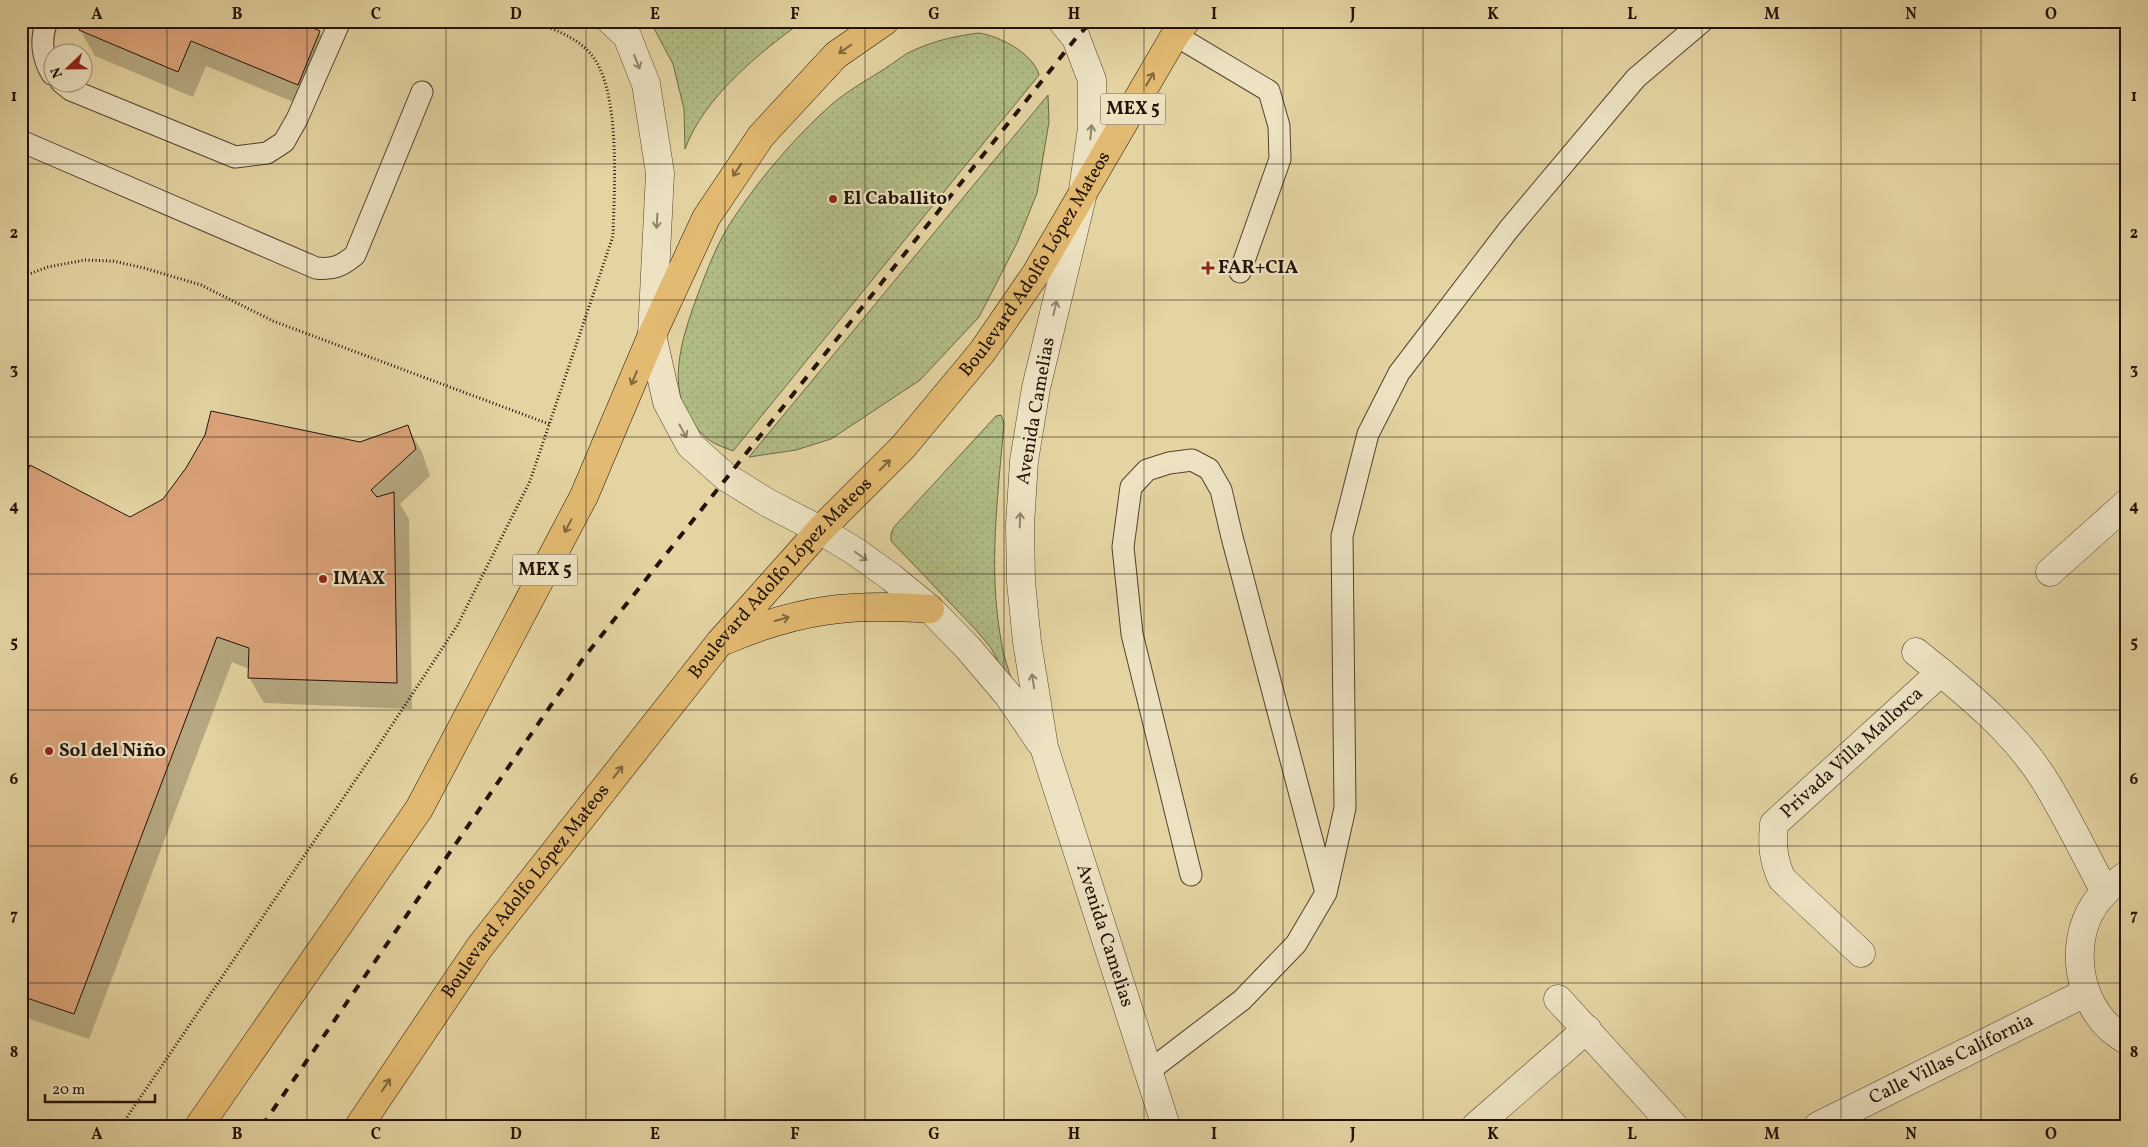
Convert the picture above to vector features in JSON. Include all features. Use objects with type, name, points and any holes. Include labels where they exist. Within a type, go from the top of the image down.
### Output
[{"type":"main road","name":"MEX 5","points":[[199,1126],[420,809],[584,496],[652,335],[706,218],[761,136],[836,55],[885,21]]},
{"type":"main road","name":"Boulevard Adolfo López Mateos","points":[[359,1126],[479,948],[720,642],[820,530],[903,447],[982,352],[1035,275],[1181,28]]},
{"type":"main road","points":[[720,642],[760,625],[802,614],[844,607],[878,606],[930,609]]},
{"type":"street","name":"Avenida Camelias","points":[[612,21],[627,36],[646,84],[660,173],[652,335],[667,402],[690,445],[726,477],[768,503],[820,530],[891,577],[930,609],[968,648],[1008,695],[1044,747]]},
{"type":"street","name":"Avenida Camelias","points":[[1062,21],[1076,38],[1092,80],[1092,128],[1082,197],[1036,388],[1024,461],[1020,525],[1021,582],[1027,642],[1044,747],[1150,1070],[1166,1126]]},
{"type":"street","points":[[2050,572],[2127,503]]},
{"type":"street","name":"Privada Villa Mallorca","points":[[1916,652],[1988,713],[2022,749],[2047,783],[2105,892]]},
{"type":"street","name":"Privada Villa Mallorca","points":[[1861,953],[1782,879],[1775,864],[1772,846],[1774,824],[1941,672]]},
{"type":"street","points":[[2127,875],[2105,892],[2089,914],[2081,940],[2079,967],[2085,993],[2104,1022],[2127,1041]]},
{"type":"street","name":"Calle Villas California","points":[[1818,1126],[2085,993]]},
{"type":"street","points":[[1558,999],[1674,1126]]},
{"type":"street","points":[[1476,1126],[1587,1029]]},
{"type":"lane","points":[[43,42],[44,29],[47,21]]},
{"type":"lane","points":[[76,92],[235,157],[267,153],[284,142],[298,120],[340,21]]},
{"type":"lane","points":[[1150,1070],[1242,1000],[1296,944],[1326,893],[1345,808],[1342,536],[1368,434],[1399,373],[1509,229],[1636,78],[1703,21]]},
{"type":"lane","points":[[1181,28],[1269,91],[1279,126],[1280,159],[1240,272]]},
{"type":"lane","points":[[21,141],[316,268],[329,270],[343,266],[355,255],[422,92]]},
{"type":"lane","points":[[1191,875],[1132,634],[1123,547],[1131,487],[1147,470],[1169,463],[1192,460],[1209,469],[1221,490],[1326,893]]},
{"type":"path","points":[[121,1126],[363,769],[457,626],[530,481],[613,236],[613,124],[604,78],[590,53],[567,35],[533,21]]},
{"type":"path","points":[[21,277],[48,267],[85,260],[113,261],[144,268],[200,285],[273,321],[549,424]]},
{"type":"green space","points":[[650,21],[803,21],[751,62],[719,94],[705,112],[685,149],[684,109],[673,64]]},
{"type":"green space","points":[[979,33],[1005,42],[1023,53],[1036,67],[1039,75],[733,451],[709,440],[694,425],[684,408],[679,390],[678,371],[685,332],[691,313],[718,244],[729,225],[756,186],[792,144],[842,96],[906,54],[942,40]]},
{"type":"green space","points":[[1048,95],[1049,122],[1037,193],[1017,243],[979,317],[920,380],[831,439],[796,450],[749,457]]},
{"type":"green space","points":[[1001,415],[1004,423],[995,532],[995,586],[1002,648],[1020,702],[991,648],[891,541],[894,527],[996,416]]},
{"type":"building","points":[[82,21],[297,21],[320,31],[298,85],[191,41],[178,72],[79,30]]},
{"type":"building","points":[[211,411],[360,442],[408,425],[416,449],[371,490],[377,497],[394,492],[397,683],[248,678],[249,648],[217,637],[74,1014],[21,996],[21,490],[30,465],[130,517],[163,499],[186,468],[205,435]]},
{"type":"railway","points":[[262,1126],[582,660],[1076,38],[1092,21]]},
{"type":"place","name":"El Caballito","points":[[833,199]]},
{"type":"place","name":"FAR+CIA","points":[[1208,268]]},
{"type":"place","name":"IMAX","points":[[323,579]]},
{"type":"place","name":"Sol del Niño","points":[[49,751]]}]
